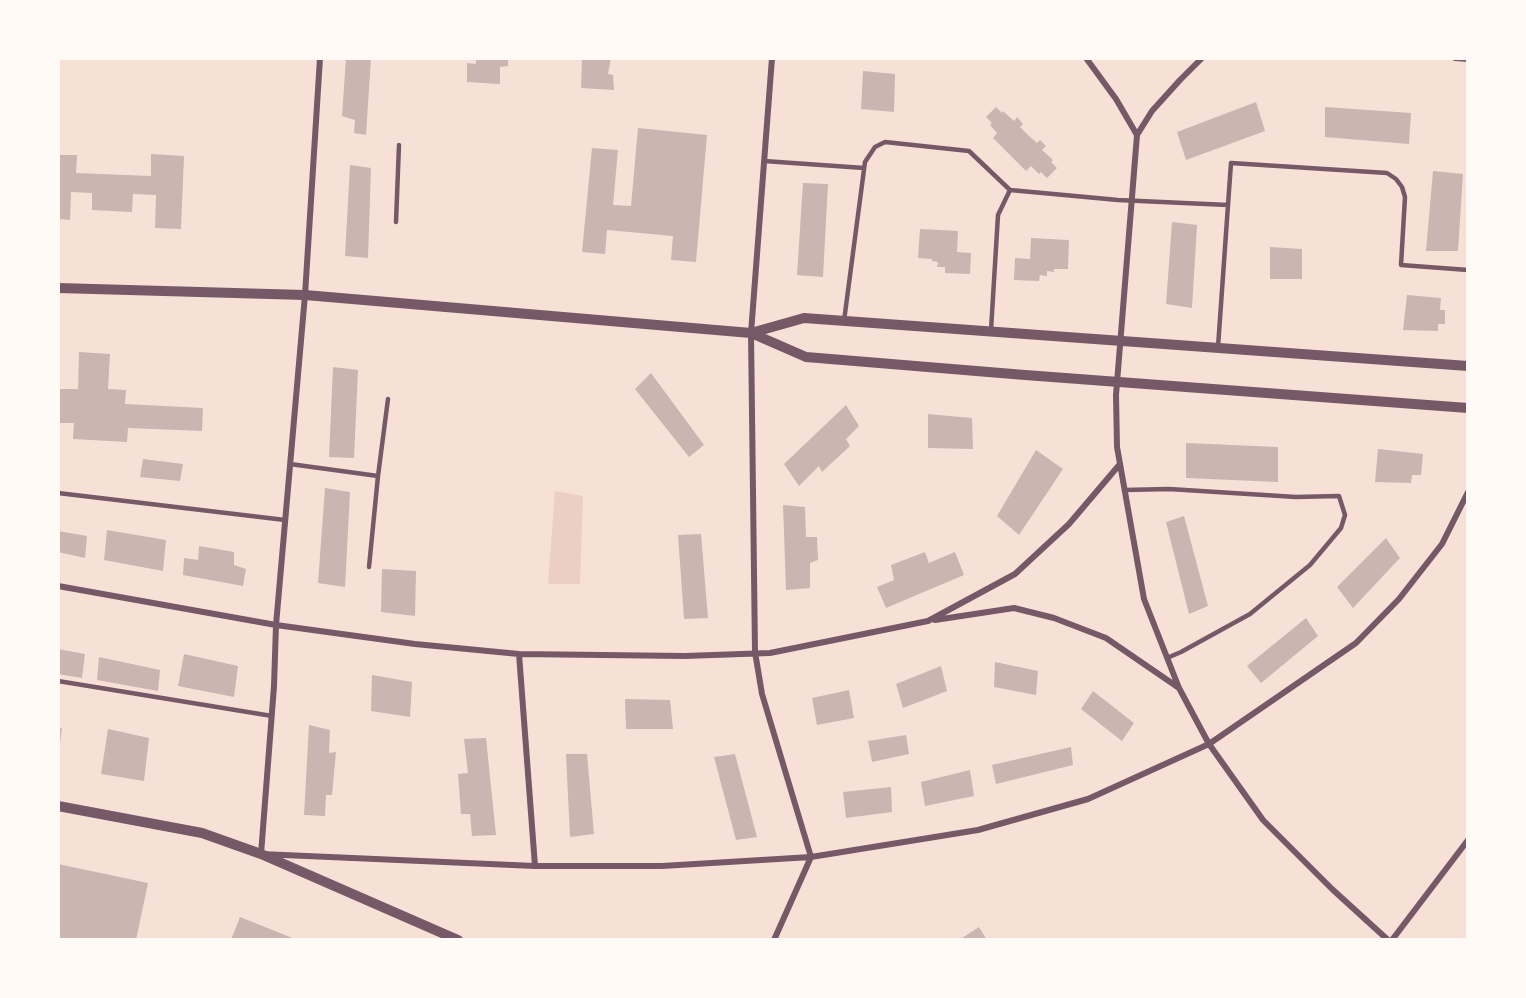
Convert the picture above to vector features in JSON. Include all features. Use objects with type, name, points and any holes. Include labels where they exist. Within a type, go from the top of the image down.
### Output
[{"type":"street","points":[[261,854],[272,716],[276,625],[305,295],[320,58]]},
{"type":"street","points":[[772,58],[751,333],[755,652],[762,694],[811,857],[774,939]]},
{"type":"street","points":[[1086,58],[1116,99],[1137,135]]},
{"type":"street","points":[[1202,58],[1152,111],[1137,135],[1118,382],[1117,447],[1144,599],[1179,688],[1209,744],[1263,820],[1332,889],[1390,939],[1467,840]]},
{"type":"street","points":[[1455,58],[1467,59]]},
{"type":"street","points":[[58,288],[305,295],[751,333],[806,357],[1467,408]]},
{"type":"street","points":[[751,333],[804,318],[1467,366]]},
{"type":"street","points":[[928,621],[1015,573],[1069,524],[1120,465]]},
{"type":"street","points":[[261,854],[535,866],[662,866],[811,857],[978,830],[1088,799],[1209,744],[1356,643],[1399,598],[1442,544],[1467,492]]},
{"type":"street","points":[[58,586],[276,625],[415,644],[519,654],[686,657],[770,653],[928,621],[1014,608],[1054,618],[1106,638],[1179,688]]},
{"type":"street","points":[[519,654],[535,866]]},
{"type":"street","points":[[58,806],[202,833],[261,854],[458,939]]},
{"type":"lane","points":[[844,321],[864,168],[869,154],[875,147],[885,142],[969,151],[1010,189],[1133,201],[1228,206]]},
{"type":"lane","points":[[396,222],[399,145]]},
{"type":"lane","points":[[764,161],[864,168]]},
{"type":"lane","points":[[1218,347],[1231,163],[1387,173],[1396,179],[1405,197],[1401,265],[1467,270]]},
{"type":"lane","points":[[991,331],[998,215],[1010,189]]},
{"type":"lane","points":[[369,567],[388,399]]},
{"type":"lane","points":[[290,464],[378,476]]},
{"type":"lane","points":[[1124,490],[1169,489],[1296,497],[1339,496],[1345,515],[1341,528],[1310,565],[1250,614],[1167,658]]},
{"type":"lane","points":[[58,493],[285,520]]},
{"type":"lane","points":[[58,681],[272,716]]},
{"type":"shaded area","points":[[555,491],[583,496],[580,584],[548,584]]},
{"type":"building","points":[[346,58],[371,58],[366,135],[354,133],[355,120],[342,116]]},
{"type":"building","points":[[476,58],[508,58],[508,66],[500,67],[500,84],[467,82],[467,63],[476,64]]},
{"type":"building","points":[[582,58],[611,58],[608,74],[613,75],[614,90],[581,88]]},
{"type":"building","points":[[863,71],[895,74],[894,112],[861,109]]},
{"type":"building","points":[[1256,102],[1265,131],[1186,160],[1177,132]]},
{"type":"building","points":[[996,107],[1014,121],[1017,117],[1023,124],[1020,127],[1037,143],[1040,140],[1046,146],[1042,150],[1053,160],[1051,162],[1057,168],[1047,178],[1031,166],[1026,171],[993,138],[997,133],[986,117]]},
{"type":"building","points":[[1325,107],[1411,113],[1409,144],[1325,137]]},
{"type":"building","points":[[638,128],[707,135],[696,262],[671,260],[673,236],[607,230],[605,254],[582,252],[592,148],[618,150],[613,205],[631,206]]},
{"type":"building","points":[[151,154],[184,156],[181,229],[155,228],[156,195],[133,194],[132,212],[92,210],[92,193],[71,192],[70,220],[58,219],[58,155],[77,155],[76,173],[151,176]]},
{"type":"building","points":[[350,165],[371,168],[368,258],[345,256]]},
{"type":"building","points":[[1433,171],[1463,174],[1458,251],[1426,251]]},
{"type":"building","points":[[803,183],[828,184],[823,277],[797,275]]},
{"type":"building","points":[[1172,222],[1197,225],[1192,308],[1166,304]]},
{"type":"building","points":[[920,229],[958,231],[957,252],[971,253],[970,274],[945,273],[945,267],[937,267],[938,262],[918,258]]},
{"type":"building","points":[[1031,238],[1069,240],[1068,269],[1047,271],[1047,276],[1040,275],[1039,281],[1014,280],[1015,258],[1030,259]]},
{"type":"building","points":[[1270,247],[1302,249],[1302,279],[1270,279]]},
{"type":"building","points":[[1407,295],[1441,298],[1440,310],[1445,310],[1445,324],[1438,324],[1438,331],[1403,330]]},
{"type":"building","points":[[79,352],[110,354],[108,389],[126,390],[125,404],[203,408],[202,431],[128,428],[127,442],[73,439],[74,423],[59,423],[60,389],[78,389]]},
{"type":"building","points":[[333,367],[358,370],[354,458],[329,457]]},
{"type":"building","points":[[651,373],[704,445],[689,457],[635,389]]},
{"type":"building","points":[[846,405],[859,426],[846,439],[850,446],[822,472],[819,466],[799,486],[784,464]]},
{"type":"building","points":[[928,414],[972,418],[973,449],[928,448]]},
{"type":"building","points":[[1186,443],[1278,447],[1278,482],[1186,478]]},
{"type":"building","points":[[1378,449],[1423,454],[1421,475],[1412,475],[1411,483],[1375,482]]},
{"type":"building","points":[[1036,450],[1063,469],[1019,535],[997,516]]},
{"type":"building","points":[[143,459],[183,464],[180,481],[140,477]]},
{"type":"building","points":[[325,488],[350,492],[345,587],[318,583]]},
{"type":"building","points":[[783,505],[805,507],[806,537],[817,537],[818,560],[810,563],[810,588],[786,590]]},
{"type":"building","points":[[1184,516],[1208,606],[1189,614],[1166,522]]},
{"type":"building","points":[[107,530],[166,540],[163,571],[104,560]]},
{"type":"building","points":[[58,531],[87,536],[85,558],[58,552]]},
{"type":"building","points":[[701,534],[708,618],[684,619],[678,535]]},
{"type":"building","points":[[1386,538],[1400,558],[1353,608],[1337,587]]},
{"type":"building","points":[[199,546],[234,552],[234,565],[246,569],[243,586],[183,575],[184,558],[198,560]]},
{"type":"building","points":[[925,552],[929,563],[955,552],[964,575],[886,608],[877,587],[894,580],[891,565]]},
{"type":"building","points":[[382,569],[416,571],[415,616],[381,612]]},
{"type":"building","points":[[1306,618],[1318,636],[1261,683],[1247,666]]},
{"type":"building","points":[[58,649],[85,654],[82,678],[58,674]]},
{"type":"building","points":[[184,654],[238,666],[234,697],[178,686]]},
{"type":"building","points":[[99,657],[160,670],[158,691],[97,680]]},
{"type":"building","points":[[995,662],[1038,671],[1036,695],[994,687]]},
{"type":"building","points":[[941,666],[947,691],[903,708],[896,684]]},
{"type":"building","points":[[372,675],[412,682],[410,717],[371,711]]},
{"type":"building","points":[[849,690],[854,718],[817,725],[812,698]]},
{"type":"building","points":[[1093,691],[1134,723],[1122,741],[1081,709]]},
{"type":"building","points":[[625,699],[670,700],[673,729],[626,729]]},
{"type":"building","points":[[309,725],[330,730],[329,753],[336,752],[332,795],[326,795],[325,816],[304,815]]},
{"type":"building","points":[[58,728],[62,728],[60,743],[58,743]]},
{"type":"building","points":[[108,729],[149,738],[144,781],[101,774]]},
{"type":"building","points":[[906,735],[909,754],[872,762],[868,741]]},
{"type":"building","points":[[486,738],[496,835],[472,836],[470,814],[461,814],[458,774],[468,773],[464,739]]},
{"type":"building","points":[[1071,747],[1073,765],[996,784],[992,765]]},
{"type":"building","points":[[566,754],[587,754],[594,834],[570,837]]},
{"type":"building","points":[[735,754],[757,837],[736,840],[714,757]]},
{"type":"building","points":[[970,770],[974,796],[925,806],[921,782]]},
{"type":"building","points":[[891,787],[892,812],[846,818],[843,792]]},
{"type":"building","points":[[58,864],[148,883],[136,940],[58,940]]},
{"type":"building","points":[[240,917],[295,939],[295,940],[231,940]]},
{"type":"building","points":[[979,927],[987,940],[959,940]]}]
